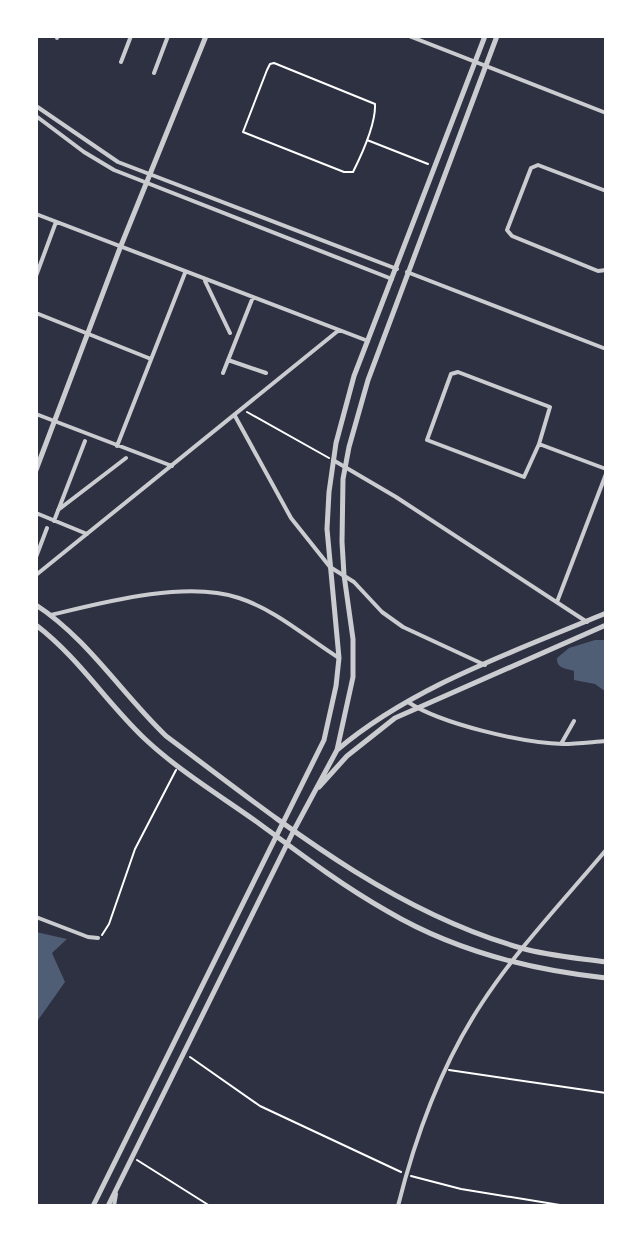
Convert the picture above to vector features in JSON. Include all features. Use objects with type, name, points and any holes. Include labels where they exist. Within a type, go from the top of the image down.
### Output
[{"type":"street","points":[[121,62],[131,36]]},
{"type":"street","points":[[154,73],[168,36]]},
{"type":"street","points":[[36,470],[120,248],[206,36]]},
{"type":"street","points":[[409,36],[606,113]]},
{"type":"street","points":[[93,1206],[324,740],[339,658],[327,529],[333,460],[348,393],[485,36]]},
{"type":"street","points":[[108,1206],[294,830],[337,750],[353,677],[353,639],[344,575],[345,467],[364,393],[497,36]]},
{"type":"street","points":[[36,106],[118,162],[397,269]]},
{"type":"street","points":[[36,116],[114,170],[393,279]]},
{"type":"street","points":[[606,191],[534,166],[507,230],[512,236],[598,271],[606,270]]},
{"type":"street","points":[[36,214],[368,341]]},
{"type":"street","points":[[36,276],[56,222]]},
{"type":"street","points":[[407,272],[606,349]]},
{"type":"street","points":[[117,446],[185,273]]},
{"type":"street","points":[[205,281],[230,333]]},
{"type":"street","points":[[223,373],[253,297]]},
{"type":"street","points":[[36,313],[151,359]]},
{"type":"street","points":[[36,575],[339,330]]},
{"type":"street","points":[[228,360],[266,373]]},
{"type":"street","points":[[458,372],[550,407],[539,444],[522,478],[429,442],[427,435],[451,374],[458,372]]},
{"type":"street","points":[[36,414],[172,466]]},
{"type":"street","points":[[235,416],[295,526],[330,567],[344,575],[382,612],[403,627],[486,665]]},
{"type":"street","points":[[36,557],[85,441]]},
{"type":"street","points":[[539,444],[606,473],[557,602]]},
{"type":"street","points":[[58,510],[126,458]]},
{"type":"street","points":[[333,460],[396,497],[587,622]]},
{"type":"street","points":[[36,513],[50,523],[87,534]]},
{"type":"street","points":[[51,615],[161,594],[227,594],[255,604],[339,658]]},
{"type":"street","points":[[36,605],[70,631],[166,736],[294,830],[397,898],[466,930],[523,949],[606,962]]},
{"type":"street","points":[[337,750],[362,729],[406,701],[606,613]]},
{"type":"street","points":[[36,625],[64,647],[126,721],[154,747],[344,885],[389,913],[459,945],[512,962],[567,974],[606,978]]},
{"type":"street","points":[[313,794],[370,736],[415,707],[606,625]]},
{"type":"street","points":[[406,701],[415,707],[507,736],[561,744],[606,741]]},
{"type":"street","points":[[561,744],[574,721]]},
{"type":"street","points":[[398,1206],[415,1138],[469,1023],[512,962],[606,850]]},
{"type":"street","points":[[36,917],[98,938]]},
{"type":"street","points":[[114,1206],[117,1188]]},
{"type":"path","points":[[274,63],[372,101],[376,110],[366,139],[355,169],[347,173],[245,134],[242,128],[267,70],[274,63]]},
{"type":"path","points":[[366,139],[435,166]]},
{"type":"path","points":[[243,409],[333,460]]},
{"type":"path","points":[[98,938],[108,927],[135,849],[177,765]]},
{"type":"path","points":[[184,1052],[260,1106],[406,1175],[461,1189],[566,1206]]},
{"type":"path","points":[[445,1070],[606,1093]]},
{"type":"path","points":[[133,1157],[210,1206]]},
{"type":"water","points":[[606,640],[606,692],[595,684],[574,680],[574,671],[562,667],[557,661],[569,648]]},
{"type":"water","points":[[36,932],[67,939],[52,953],[65,982],[36,1023]]}]
